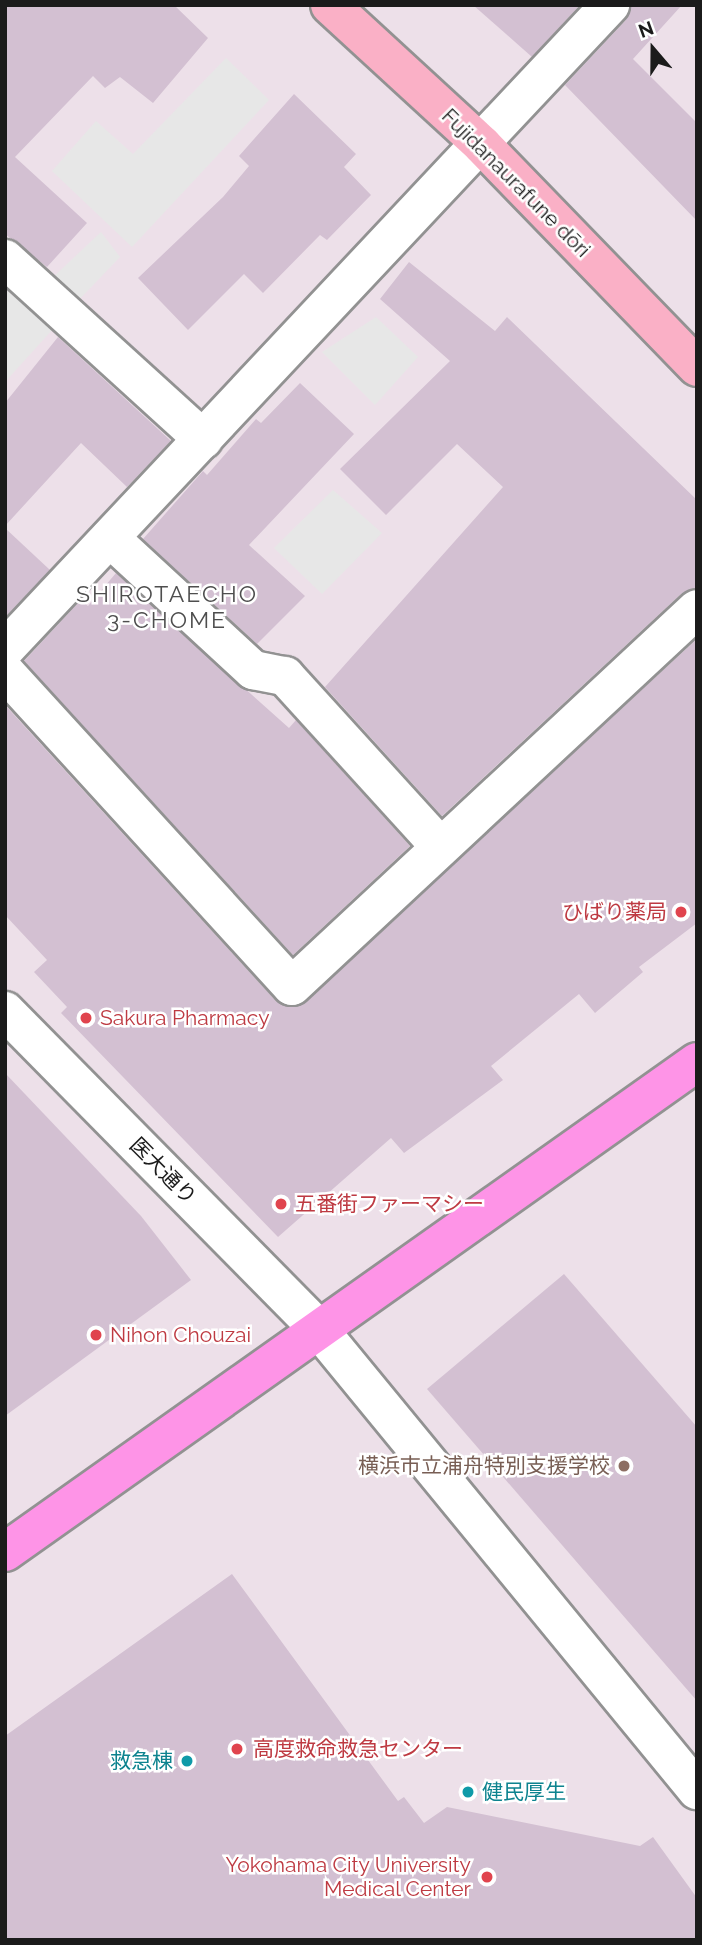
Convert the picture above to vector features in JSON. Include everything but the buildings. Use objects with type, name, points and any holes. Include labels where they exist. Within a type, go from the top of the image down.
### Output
[{"type":"main road","points":[[5,1552],[321,1332],[697,1062]]},
{"type":"street","name":"Fujidanaurafune dōri","points":[[330,5],[482,145],[697,367]]},
{"type":"street","points":[[5,649],[482,145],[610,5]]},
{"type":"street","points":[[5,259],[203,439]]},
{"type":"street","points":[[110,538],[253,670],[285,676],[439,845]]},
{"type":"street","points":[[5,672],[292,986],[439,845],[697,609]]},
{"type":"street","name":"医大通り","points":[[5,1011],[321,1332],[697,1790]]},
{"type":"shaded area","points":[[226,58],[269,100],[132,247],[52,171],[96,121],[133,154]]},
{"type":"shaded area","points":[[101,232],[120,257],[75,304],[49,281]]},
{"type":"shaded area","points":[[5,289],[53,329],[5,382]]},
{"type":"shaded area","points":[[376,317],[418,357],[375,405],[322,352]]},
{"type":"shaded area","points":[[333,490],[382,533],[322,594],[274,548]]},
{"type":"place","name":"ひばり薬局","points":[[681,912]]},
{"type":"place","name":"Sakura Pharmacy","points":[[86,1018]]},
{"type":"place","name":"五番街ファーマシー","points":[[281,1204]]},
{"type":"place","name":"Nihon Chouzai","points":[[96,1335]]},
{"type":"place","name":"横浜市立浦舟特別支援学校","points":[[624,1466]]},
{"type":"place","name":"高度救命救急センター","points":[[237,1749]]},
{"type":"place","name":"救急棟","points":[[187,1761]]},
{"type":"place","name":"健民厚生","points":[[468,1792]]},
{"type":"place","name":"Yokohama City University Medical Center","points":[[487,1877]]},
{"type":"district","name":"SHIROTAECHO 3-CHOME","points":[[167,607]]}]
